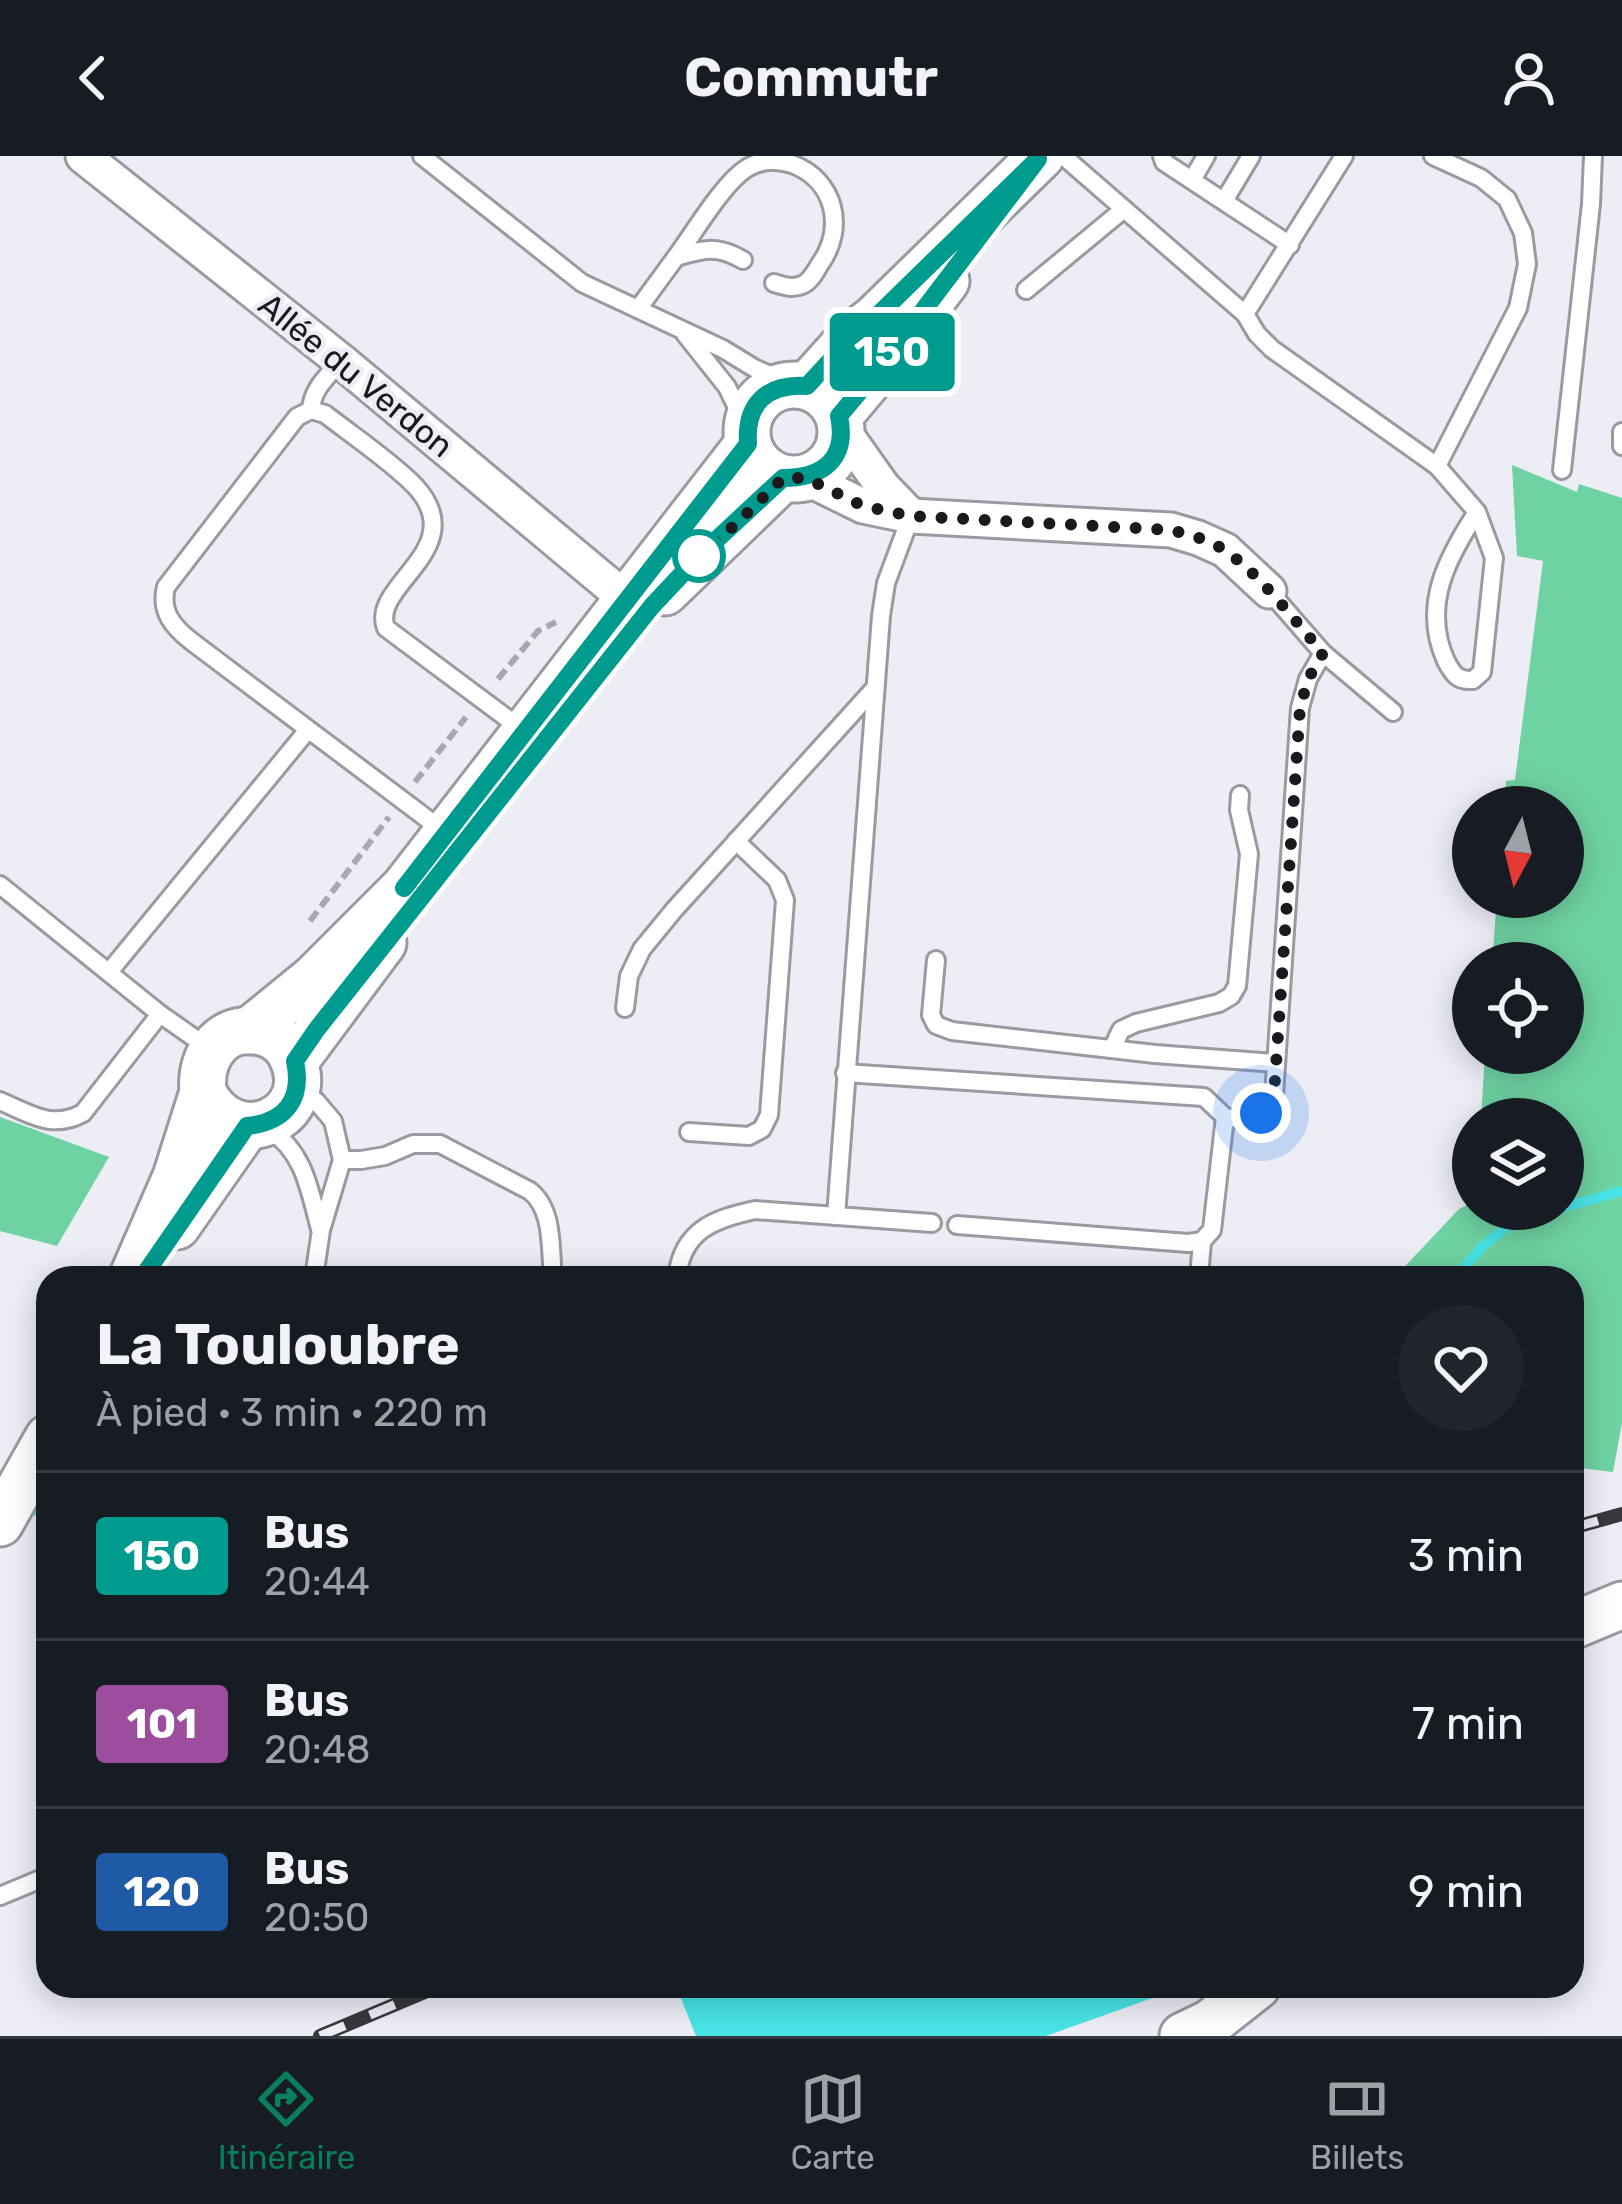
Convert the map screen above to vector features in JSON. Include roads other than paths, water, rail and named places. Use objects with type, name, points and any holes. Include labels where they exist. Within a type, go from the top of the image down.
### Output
[{"type":"main road","points":[[295,1077],[288,1048],[263,1032],[221,1057],[209,1105],[232,1124],[255,1125],[278,1118],[289,1107],[295,1077],[401,920],[652,606],[699,556],[794,478],[827,466],[836,456],[820,404],[854,335],[1047,157]]},
{"type":"main road","points":[[137,1266],[221,1057],[314,978],[404,888],[709,497],[747,436],[750,414],[766,394],[778,387],[820,404]]},
{"type":"main road","points":[[747,436],[755,459],[767,471],[794,478]]},
{"type":"main road","points":[[151,1266],[255,1125]]},
{"type":"main road","points":[[0,1523],[36,1459]]},
{"type":"main road","points":[[1584,1621],[1622,1605]]},
{"type":"main road","points":[[1184,2036],[1241,1998]]},
{"type":"street","name":"Allée du Verdon","points":[[83,156],[340,361],[626,599]]},
{"type":"street","points":[[820,404],[911,516]]},
{"type":"street","points":[[794,478],[863,506],[911,516],[1171,530],[1225,550],[1269,591]]},
{"type":"lane","points":[[422,156],[571,275],[723,349],[820,404]]},
{"type":"lane","points":[[1162,156],[1164,162],[1290,245]]},
{"type":"lane","points":[[1192,180],[1206,156]]},
{"type":"lane","points":[[1224,201],[1251,156]]},
{"type":"lane","points":[[1245,314],[1344,156]]},
{"type":"lane","points":[[1433,156],[1481,178],[1507,200],[1523,233],[1527,264],[1518,308],[1437,466]]},
{"type":"lane","points":[[1562,470],[1593,156]]},
{"type":"lane","points":[[1047,157],[1124,209],[1245,314],[1272,349],[1437,466],[1477,512],[1494,558],[1482,672],[1474,680],[1462,680],[1452,674],[1436,640],[1435,613],[1439,586],[1456,544],[1477,512]]},
{"type":"lane","points":[[638,309],[734,178],[750,165],[767,161],[786,162],[813,173],[829,194],[835,216],[828,254],[808,281],[788,287],[774,283]]},
{"type":"lane","points":[[1027,290],[1124,209]]},
{"type":"lane","points":[[676,257],[705,249],[726,250],[743,260]]},
{"type":"lane","points":[[685,333],[727,387],[747,436]]},
{"type":"lane","points":[[311,410],[316,389],[340,361]]},
{"type":"lane","points":[[446,833],[176,629],[167,616],[162,601],[166,587],[297,417],[311,410],[325,414],[416,487],[430,509],[432,531],[426,551],[386,606],[382,618],[386,628],[524,731]]},
{"type":"lane","points":[[1622,432],[1622,446]]},
{"type":"lane","points":[[836,1216],[874,689],[886,583],[911,516]]},
{"type":"lane","points":[[1269,591],[1323,653],[1393,712]]},
{"type":"lane","points":[[845,1073],[1204,1097],[1225,1117],[1243,1121],[1261,1113],[1274,1095],[1300,708],[1308,679],[1323,653]]},
{"type":"lane","points":[[625,1008],[629,976],[643,949],[874,689]]},
{"type":"lane","points":[[109,972],[307,730]]},
{"type":"lane","points":[[1112,1049],[1121,1030],[1136,1022],[1219,1003],[1232,997],[1238,986],[1249,854],[1240,795]]},
{"type":"lane","points":[[689,1132],[749,1136],[762,1129],[770,1115],[785,900],[778,880],[736,841]]},
{"type":"lane","points":[[0,885],[221,1057]]},
{"type":"lane","points":[[935,959],[931,1015],[936,1025],[952,1031],[1276,1063]]},
{"type":"lane","points":[[0,1101],[44,1120],[68,1122],[83,1113],[160,1014]]},
{"type":"lane","points":[[295,1077],[334,1121],[342,1160],[316,1266]]},
{"type":"lane","points":[[957,1226],[1188,1243],[1202,1240],[1212,1231],[1225,1117]]},
{"type":"lane","points":[[255,1125],[288,1142],[303,1168],[321,1230]]},
{"type":"lane","points":[[342,1160],[385,1156],[413,1144],[440,1144],[541,1200],[547,1212],[552,1266]]},
{"type":"lane","points":[[678,1266],[687,1244],[705,1226],[755,1210],[932,1223]]},
{"type":"lane","points":[[1200,1266],[1202,1240]]},
{"type":"lane","points":[[0,1896],[36,1881]]},
{"type":"water","points":[[681,1998],[1152,1998],[1046,2036],[696,2036]]},
{"type":"waterway","points":[[1584,1201],[1622,1191]]},
{"type":"waterway","points":[[1465,1266],[1503,1230]]},
{"type":"railway","points":[[1584,1525],[1622,1514]]},
{"type":"railway","points":[[320,2036],[410,1998]]}]
